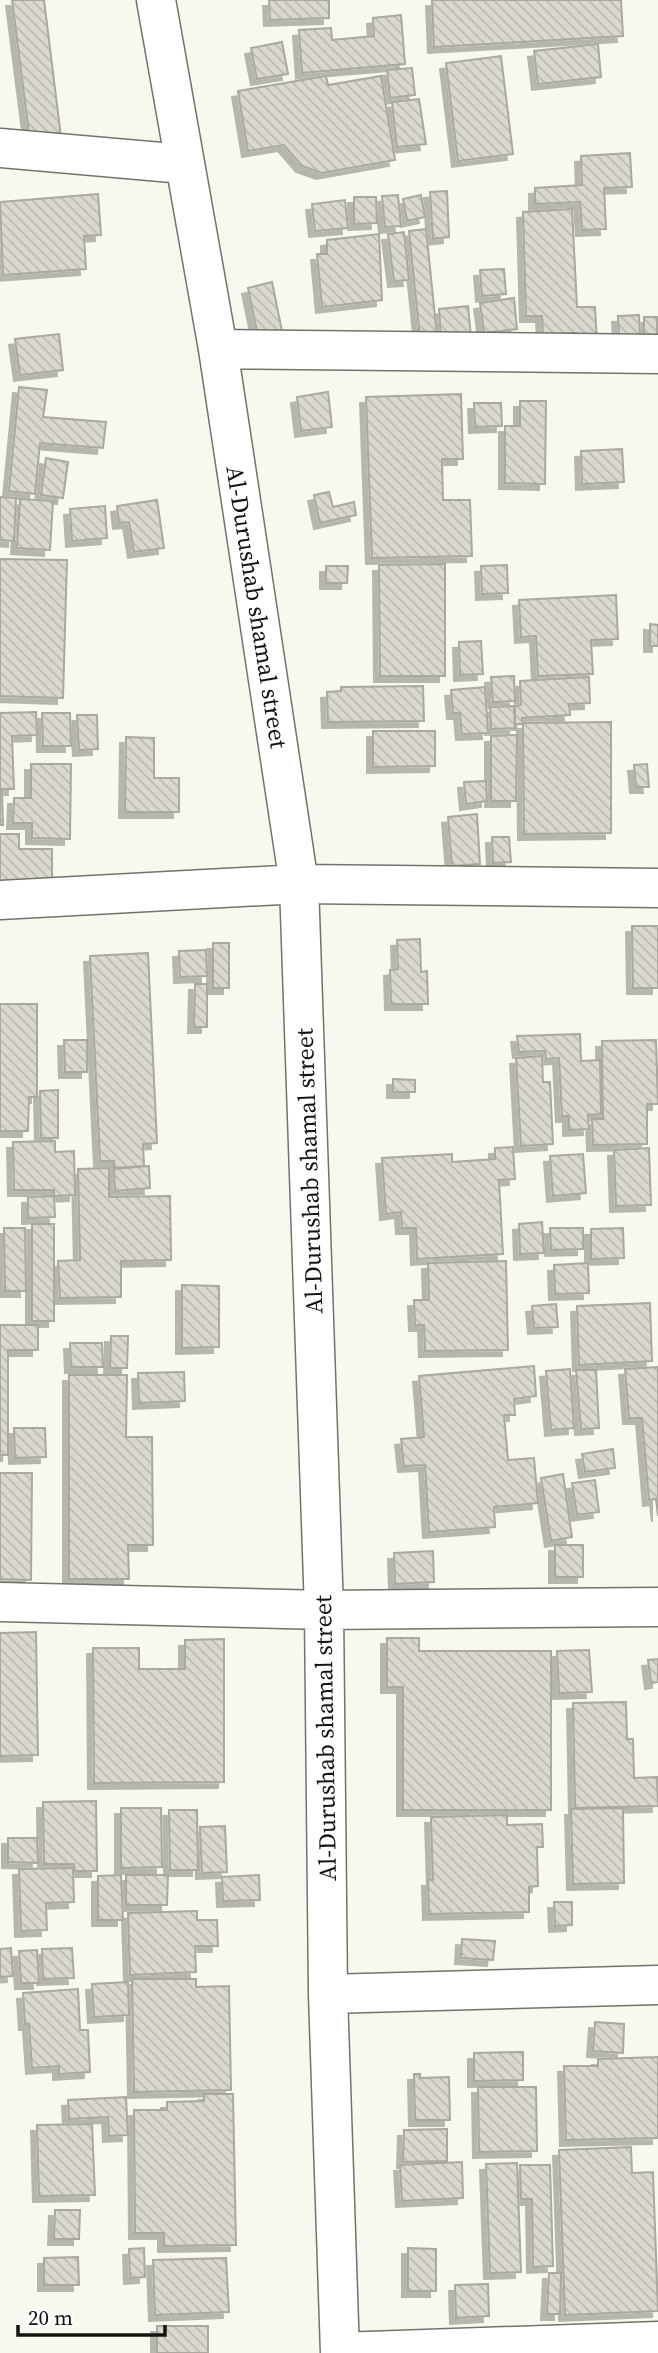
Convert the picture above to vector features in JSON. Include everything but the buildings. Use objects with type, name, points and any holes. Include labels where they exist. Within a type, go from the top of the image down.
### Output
[{"type":"street","name":"Al-Durushab shamal street","points":[[156,0],[218,349],[299,884],[324,1610],[328,1994],[340,2353]]},
{"type":"street","points":[[0,148],[184,164]]},
{"type":"street","points":[[218,349],[658,354]]},
{"type":"street","points":[[0,900],[299,884],[658,888]]},
{"type":"street","points":[[0,1602],[324,1610],[658,1607]]},
{"type":"street","points":[[328,1994],[658,1985]]},
{"type":"street","points":[[340,2353],[658,2341]]}]
